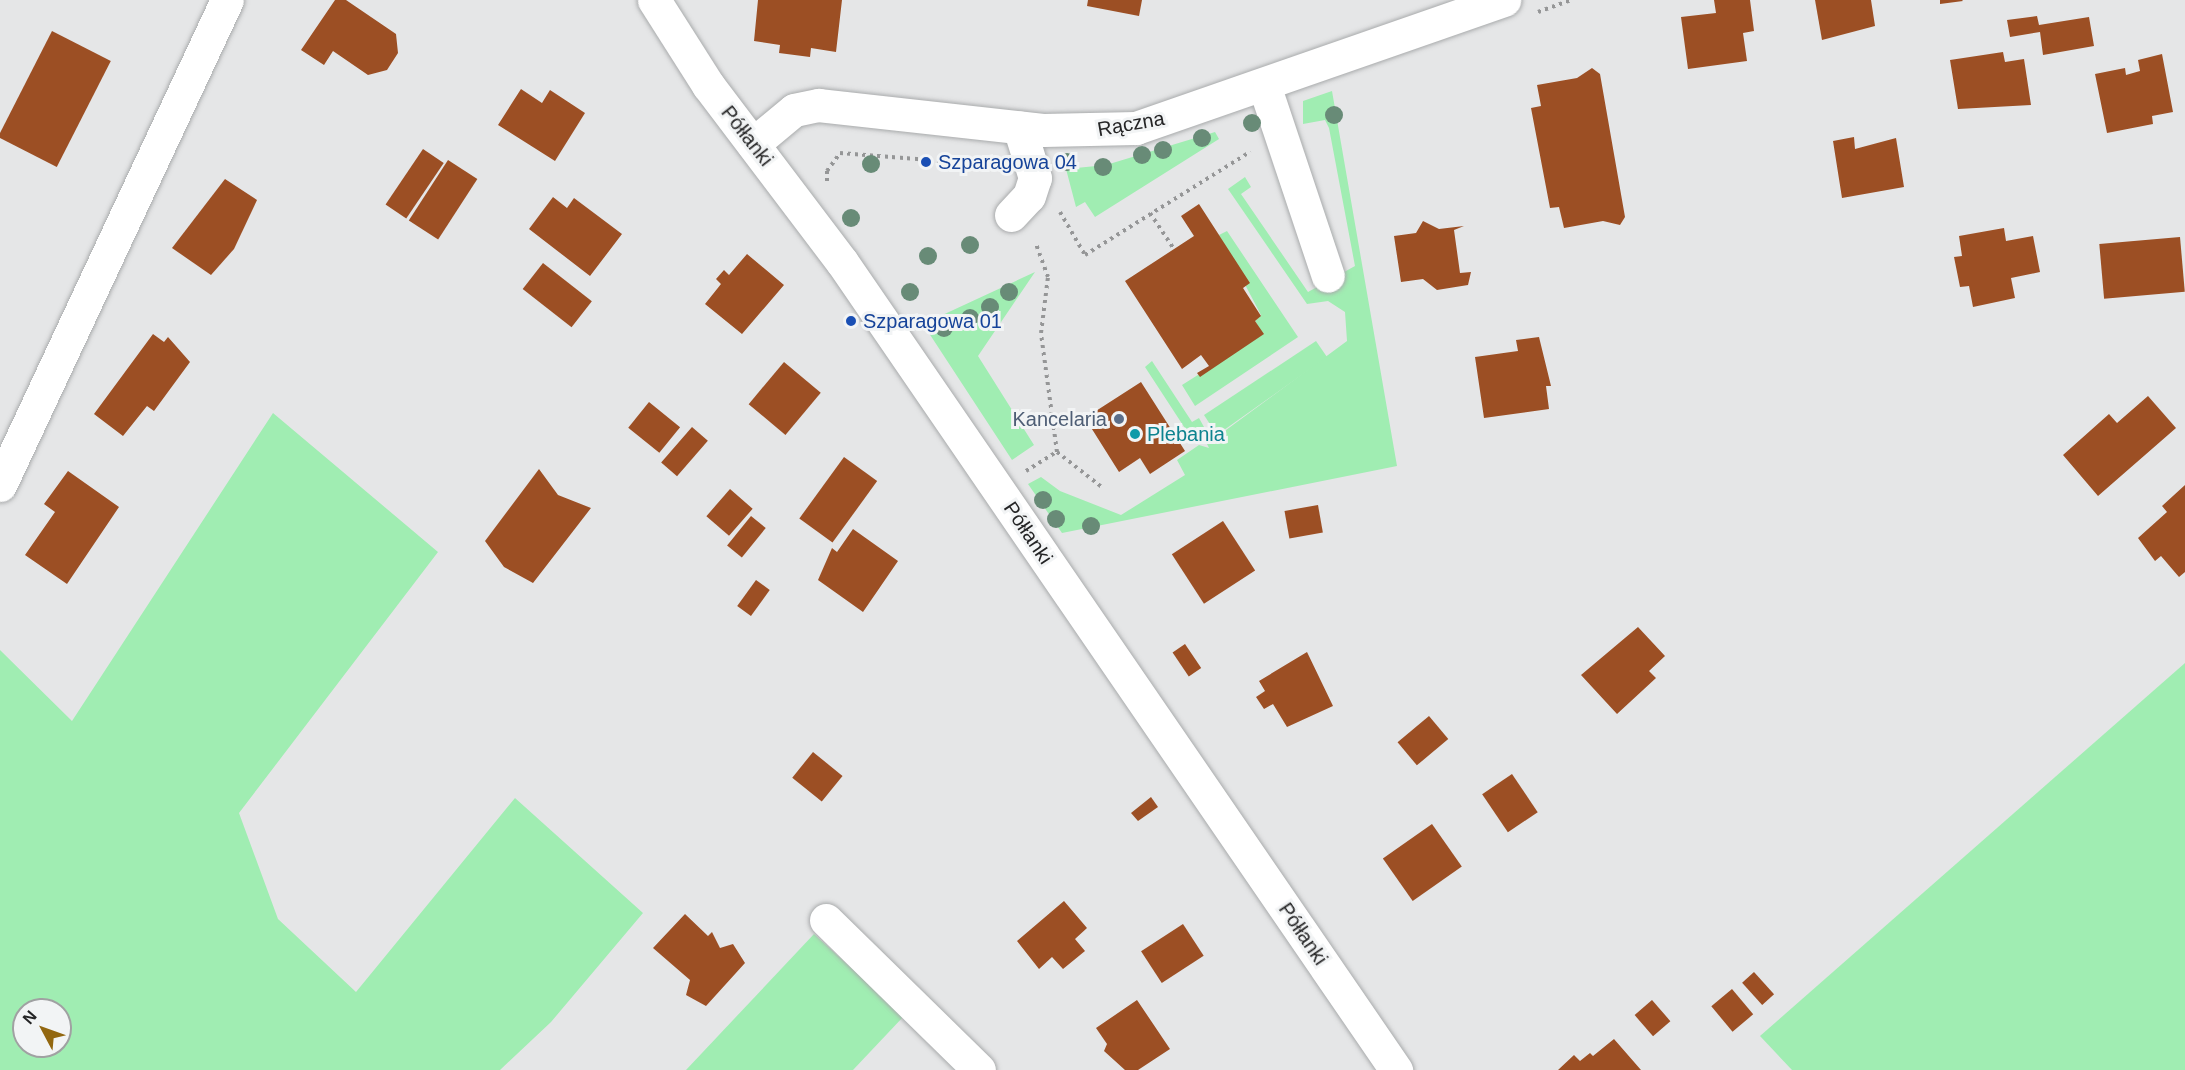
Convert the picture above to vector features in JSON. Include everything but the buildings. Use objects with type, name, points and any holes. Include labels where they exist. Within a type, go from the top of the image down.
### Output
[{"type":"street","points":[[0,485],[227,0]]},
{"type":"street","name":"Półłanki","points":[[654,0],[753,144],[819,228],[1396,1070]]},
{"type":"street","name":"Rączna","points":[[753,144],[794,110],[818,105],[1073,132],[1136,128],[1504,0]]},
{"type":"street","points":[[1264,85],[1328,276]]},
{"type":"street","points":[[1019,127],[1035,178],[1022,225]]},
{"type":"street","points":[[826,921],[979,1070]]},
{"type":"path","points":[[1059,210],[1085,255],[1233,160]]},
{"type":"path","points":[[1150,213],[1174,249]]},
{"type":"path","points":[[1022,225],[1048,277],[1041,333],[1057,452],[1103,488]]},
{"type":"path","points":[[998,490],[1057,452]]},
{"type":"green space","points":[[1332,91],[1397,466],[1062,533],[1028,484],[1041,477],[1060,491],[1121,515],[1185,475],[1177,460],[1199,445],[1209,448],[1207,444],[1347,341],[1345,312],[1328,301],[1307,304],[1228,189],[1245,177],[1251,187],[1241,194],[1308,292],[1355,266],[1329,128],[1325,120],[1303,124],[1303,101]]},
{"type":"green space","points":[[1215,132],[1219,139],[1095,217],[1085,202],[1076,207],[1066,169],[1106,165]]},
{"type":"green space","points":[[1227,231],[1298,337],[1195,406],[1182,385],[1263,334],[1255,321],[1261,315],[1219,235]]},
{"type":"green space","points":[[1035,272],[978,356],[1034,445],[1012,460],[923,324]]},
{"type":"green space","points":[[1316,341],[1327,357],[1217,435],[1204,415]]},
{"type":"green space","points":[[1152,361],[1192,422],[1199,418],[1204,427],[1190,436],[1145,367]]},
{"type":"green space","points":[[273,413],[438,552],[239,813],[278,919],[356,992],[515,798],[643,913],[551,1022],[500,1070],[0,1070],[0,650],[72,721]]},
{"type":"green space","points":[[2185,663],[2185,1070],[1792,1070],[1760,1036]]},
{"type":"green space","points":[[814,934],[904,1016],[853,1070],[686,1070]]},
{"type":"place","name":"Szparagowa 04","points":[[926,162]]},
{"type":"place","name":"Szparagowa 01","points":[[851,321]]},
{"type":"place","name":"Kancelaria","points":[[1119,419]]},
{"type":"place","name":"Plebania","points":[[1135,434]]}]
